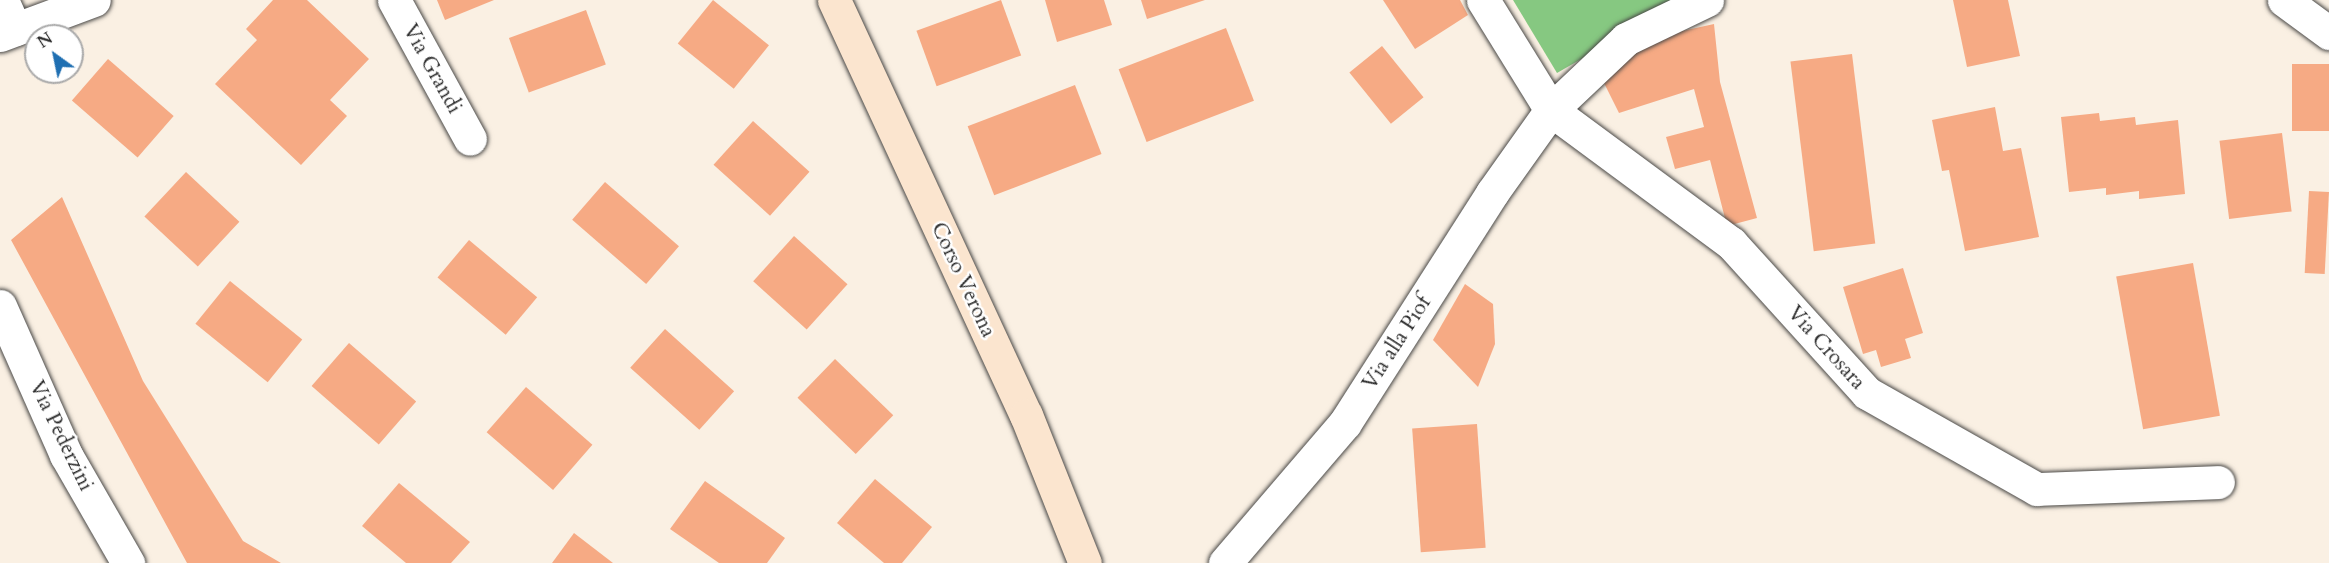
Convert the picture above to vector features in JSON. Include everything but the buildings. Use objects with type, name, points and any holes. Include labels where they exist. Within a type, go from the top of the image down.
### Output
[{"type":"main road","name":"Corso Verona","points":[[834,0],[1026,415],[1084,563]]},
{"type":"street","points":[[2,0],[8,32],[94,0]]},
{"type":"street","name":"Via Grandi","points":[[394,0],[470,139]]},
{"type":"street","points":[[1483,0],[1551,110]]},
{"type":"street","name":"Via alla Piof","points":[[1225,563],[1345,423],[1492,193],[1551,110],[1626,39],[1707,0]]},
{"type":"street","points":[[2284,0],[2329,33]]},
{"type":"street","name":"Via Crosara","points":[[1551,110],[1731,243],[1867,393],[2037,489],[2218,482]]},
{"type":"street","name":"Via Pederzini","points":[[0,306],[66,454],[128,563]]},
{"type":"green space","points":[[1513,0],[1684,0],[1557,73]]}]
